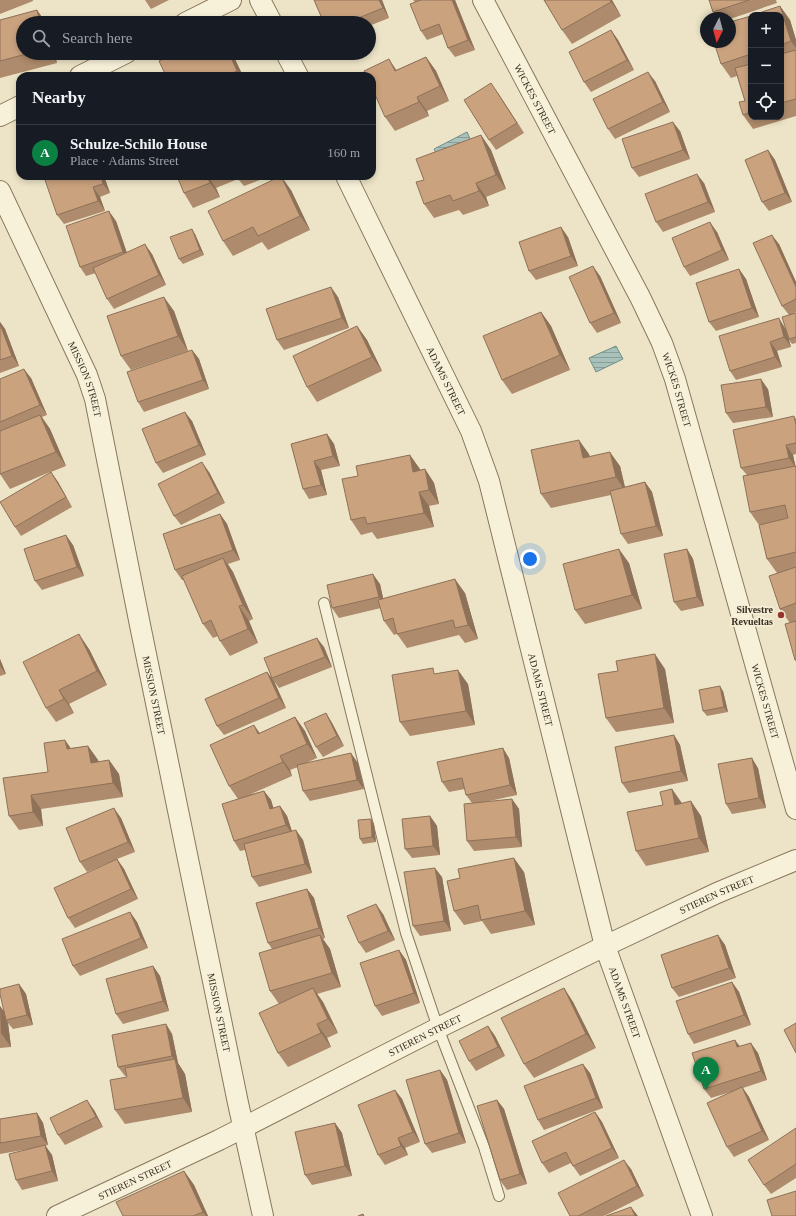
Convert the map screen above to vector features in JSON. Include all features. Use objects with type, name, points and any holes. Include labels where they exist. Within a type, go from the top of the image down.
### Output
[{"type":"street","points":[[199,16],[231,0]]},
{"type":"street","points":[[260,0],[268,16]]},
{"type":"street","name":"WICKES STREET","points":[[483,0],[640,297],[664,351],[675,380],[796,809]]},
{"type":"street","points":[[88,72],[112,60]]},
{"type":"street","points":[[290,60],[296,72]]},
{"type":"street","points":[[0,116],[16,108]]},
{"type":"street","name":"ADAMS STREET","points":[[348,180],[471,431],[489,481],[605,946],[702,1216]]},
{"type":"street","name":"MISSION STREET","points":[[0,191],[86,375],[95,399],[243,1128],[263,1216]]},
{"type":"street","name":"STIEREN STREET","points":[[57,1216],[243,1128],[438,1028],[605,946],[717,893],[796,860]]},
{"type":"lane","points":[[324,603],[406,933],[438,1028],[484,1147],[499,1196]]},
{"type":"water","points":[[467,132],[472,143],[439,159],[434,149]]},
{"type":"water","points":[[616,346],[623,359],[596,372],[589,358]]},
{"type":"building","points":[[314,0],[379,0],[383,8],[363,16],[321,16]]},
{"type":"building","points":[[421,0],[452,0],[468,40],[448,48],[439,24],[421,31],[410,4]]},
{"type":"building","points":[[544,0],[610,0],[611,2],[562,30]]},
{"type":"building","points":[[709,0],[749,0],[713,12]]},
{"type":"building","points":[[780,6],[782,12],[762,12]]},
{"type":"building","points":[[37,10],[38,16],[16,16],[16,57],[0,61],[0,20]]},
{"type":"building","points":[[748,17],[748,55],[721,64],[716,48],[736,48],[736,20]]},
{"type":"building","points":[[784,19],[791,41],[784,44]]},
{"type":"building","points":[[611,30],[627,60],[584,82],[569,52]]},
{"type":"building","points":[[796,50],[796,99],[784,102],[784,84],[784,53]]},
{"type":"building","points":[[426,57],[440,86],[417,97],[419,102],[385,117],[376,97],[376,72],[364,71],[389,59],[395,71]]},
{"type":"building","points":[[232,60],[237,71],[164,72],[159,61]]},
{"type":"building","points":[[748,65],[748,113],[743,115],[739,102],[745,101],[735,68]]},
{"type":"building","points":[[648,72],[663,102],[608,129],[593,99]]},
{"type":"building","points":[[491,83],[517,123],[489,140],[464,100]]},
{"type":"building","points":[[673,122],[683,150],[632,168],[622,139]]},
{"type":"building","points":[[481,135],[496,175],[476,183],[479,191],[453,201],[450,195],[424,204],[416,182],[424,180],[416,159]]},
{"type":"building","points":[[768,150],[785,193],[762,202],[745,160]]},
{"type":"building","points":[[697,174],[708,202],[656,222],[645,194]]},
{"type":"building","points":[[45,180],[102,180],[103,184],[93,187],[98,201],[57,215]]},
{"type":"building","points":[[179,180],[209,180],[210,183],[184,193]]},
{"type":"building","points":[[273,180],[283,180],[300,216],[258,236],[253,227],[223,241],[208,211]]},
{"type":"building","points":[[109,211],[123,252],[80,267],[66,226]]},
{"type":"building","points":[[710,222],[722,250],[684,267],[672,238]]},
{"type":"building","points":[[561,227],[571,256],[529,271],[519,242]]},
{"type":"building","points":[[192,229],[200,250],[179,259],[170,237]]},
{"type":"building","points":[[772,235],[796,287],[796,299],[782,306],[753,243]]},
{"type":"building","points":[[145,244],[159,275],[107,299],[93,268]]},
{"type":"building","points":[[593,266],[614,313],[590,323],[569,277]]},
{"type":"building","points":[[739,269],[752,308],[709,322],[696,283]]},
{"type":"building","points":[[331,287],[342,318],[277,340],[266,309]]},
{"type":"building","points":[[164,297],[178,336],[121,356],[107,316]]},
{"type":"building","points":[[541,312],[560,355],[502,380],[483,336]]},
{"type":"building","points":[[796,313],[796,337],[789,339],[782,317]]},
{"type":"building","points":[[779,318],[784,337],[770,342],[775,357],[730,371],[719,336]]},
{"type":"building","points":[[0,324],[12,356],[0,360]]},
{"type":"building","points":[[357,326],[372,357],[307,387],[293,356]]},
{"type":"building","points":[[192,350],[203,380],[138,402],[127,372]]},
{"type":"building","points":[[24,369],[40,405],[0,422],[0,379]]},
{"type":"building","points":[[761,379],[766,407],[726,413],[721,385]]},
{"type":"building","points":[[185,412],[199,445],[156,463],[142,429]]},
{"type":"building","points":[[40,415],[56,452],[0,474],[0,431]]},
{"type":"building","points":[[794,416],[796,425],[796,443],[786,445],[789,458],[741,468],[733,430]]},
{"type":"building","points":[[327,434],[333,456],[314,461],[321,485],[303,489],[291,444]]},
{"type":"building","points":[[579,440],[583,458],[610,452],[616,477],[541,494],[531,450]]},
{"type":"building","points":[[410,455],[413,472],[425,469],[429,490],[419,492],[424,513],[367,524],[365,517],[351,520],[342,479],[358,476],[356,466]]},
{"type":"building","points":[[202,462],[218,493],[174,516],[158,484]]},
{"type":"building","points":[[796,466],[796,552],[767,559],[759,525],[788,518],[785,505],[750,512],[743,476]]},
{"type":"building","points":[[51,472],[66,497],[15,527],[0,502]]},
{"type":"building","points":[[645,482],[656,526],[621,534],[610,491]]},
{"type":"building","points":[[220,514],[233,550],[175,570],[163,534]]},
{"type":"building","points":[[66,535],[77,567],[35,581],[24,549]]},
{"type":"building","points":[[619,549],[632,595],[575,610],[563,564]]},
{"type":"building","points":[[687,549],[697,597],[674,602],[664,554]]},
{"type":"building","points":[[223,558],[243,605],[239,606],[248,629],[220,641],[211,620],[203,624],[182,576]]},
{"type":"building","points":[[796,567],[796,603],[780,609],[769,576]]},
{"type":"building","points":[[373,574],[379,597],[332,608],[327,585]]},
{"type":"building","points":[[455,579],[468,625],[455,628],[453,620],[397,634],[393,618],[384,621],[378,600]]},
{"type":"building","points":[[796,621],[796,659],[795,660],[785,624]]},
{"type":"building","points":[[79,634],[97,671],[59,690],[64,699],[46,708],[23,662]]},
{"type":"building","points":[[317,638],[325,657],[272,678],[264,658]]},
{"type":"building","points":[[655,654],[664,708],[606,718],[598,674],[618,671],[616,661]]},
{"type":"building","points":[[433,668],[434,674],[458,670],[466,711],[400,722],[392,675]]},
{"type":"building","points":[[267,672],[279,698],[217,726],[205,699]]},
{"type":"building","points":[[720,686],[724,707],[703,711],[699,690]]},
{"type":"building","points":[[326,713],[337,736],[316,747],[304,723]]},
{"type":"building","points":[[295,717],[307,744],[280,756],[283,762],[229,786],[210,745],[254,725],[258,734]]},
{"type":"building","points":[[674,735],[681,771],[622,783],[615,747]]},
{"type":"building","points":[[65,740],[67,749],[88,746],[91,763],[109,760],[113,783],[31,795],[33,812],[9,816],[3,778],[48,772],[44,743]]},
{"type":"building","points":[[503,748],[510,785],[466,795],[462,778],[442,782],[437,762]]},
{"type":"building","points":[[351,753],[357,780],[303,791],[297,765]]},
{"type":"building","points":[[752,758],[759,798],[726,804],[718,764]]},
{"type":"building","points":[[672,789],[675,805],[691,801],[699,838],[636,851],[627,812],[663,805],[660,792]]},
{"type":"building","points":[[264,791],[270,809],[280,806],[286,825],[234,841],[222,804]]},
{"type":"building","points":[[512,799],[516,837],[467,841],[464,804]]},
{"type":"building","points":[[114,808],[128,842],[80,862],[66,828]]},
{"type":"building","points":[[430,816],[433,846],[405,849],[402,819]]},
{"type":"building","points":[[371,819],[372,837],[360,839],[358,820]]},
{"type":"building","points":[[296,830],[305,864],[252,877],[244,844]]},
{"type":"building","points":[[514,858],[525,911],[481,920],[478,905],[454,911],[447,881],[460,878],[458,869]]},
{"type":"building","points":[[117,859],[131,889],[68,918],[54,888]]},
{"type":"building","points":[[435,868],[444,921],[413,926],[404,872]]},
{"type":"building","points":[[307,889],[319,928],[268,943],[256,903]]},
{"type":"building","points":[[376,904],[388,931],[359,943],[347,916]]},
{"type":"building","points":[[130,912],[141,938],[73,966],[62,939]]},
{"type":"building","points":[[320,935],[332,973],[270,991],[259,953]]},
{"type":"building","points":[[718,935],[729,968],[672,988],[661,955]]},
{"type":"building","points":[[399,950],[414,993],[375,1006],[360,963]]},
{"type":"building","points":[[153,966],[163,1001],[116,1014],[106,979]]},
{"type":"building","points":[[732,982],[744,1015],[688,1034],[676,1001]]},
{"type":"building","points":[[19,984],[27,1015],[6,1020],[0,989]]},
{"type":"building","points":[[313,988],[328,1019],[317,1024],[321,1033],[278,1053],[259,1013]]},
{"type":"building","points":[[564,988],[586,1034],[524,1064],[501,1018]]},
{"type":"building","points":[[796,1023],[796,1053],[784,1030]]},
{"type":"building","points":[[166,1024],[172,1056],[118,1067],[112,1035]]},
{"type":"building","points":[[488,1026],[498,1047],[469,1061],[459,1041]]},
{"type":"building","points":[[735,1040],[737,1047],[751,1043],[761,1071],[704,1089],[692,1053]]},
{"type":"building","points":[[175,1059],[183,1098],[115,1110],[110,1080],[127,1077],[125,1068]]},
{"type":"building","points":[[583,1064],[596,1098],[538,1120],[524,1086]]},
{"type":"building","points":[[440,1070],[459,1133],[425,1144],[406,1080]]},
{"type":"building","points":[[742,1087],[762,1131],[727,1147],[707,1103]]},
{"type":"building","points":[[395,1090],[413,1132],[398,1138],[401,1146],[378,1155],[358,1105]]},
{"type":"building","points":[[87,1100],[96,1117],[58,1135],[50,1118]]},
{"type":"building","points":[[497,1100],[520,1174],[500,1180],[477,1106]]},
{"type":"building","points":[[595,1112],[612,1148],[573,1166],[566,1152],[542,1163],[532,1141]]},
{"type":"building","points":[[37,1113],[41,1136],[0,1143],[0,1119]]},
{"type":"building","points":[[335,1123],[345,1166],[305,1175],[295,1132]]},
{"type":"building","points":[[796,1128],[796,1164],[764,1185],[748,1160]]},
{"type":"building","points":[[45,1145],[52,1171],[16,1180],[9,1154]]},
{"type":"building","points":[[624,1160],[637,1186],[578,1216],[570,1216],[558,1193]]},
{"type":"building","points":[[184,1171],[203,1212],[193,1216],[123,1216],[116,1202]]},
{"type":"building","points":[[796,1191],[796,1216],[772,1216],[767,1200]]},
{"type":"building","points":[[631,1207],[635,1216],[606,1216]]},
{"type":"place","name":"Silvestre Revueltas","points":[[781,615]]},
{"type":"place","name":"Schulze-Schilo House","points":[[706,1090]]}]
